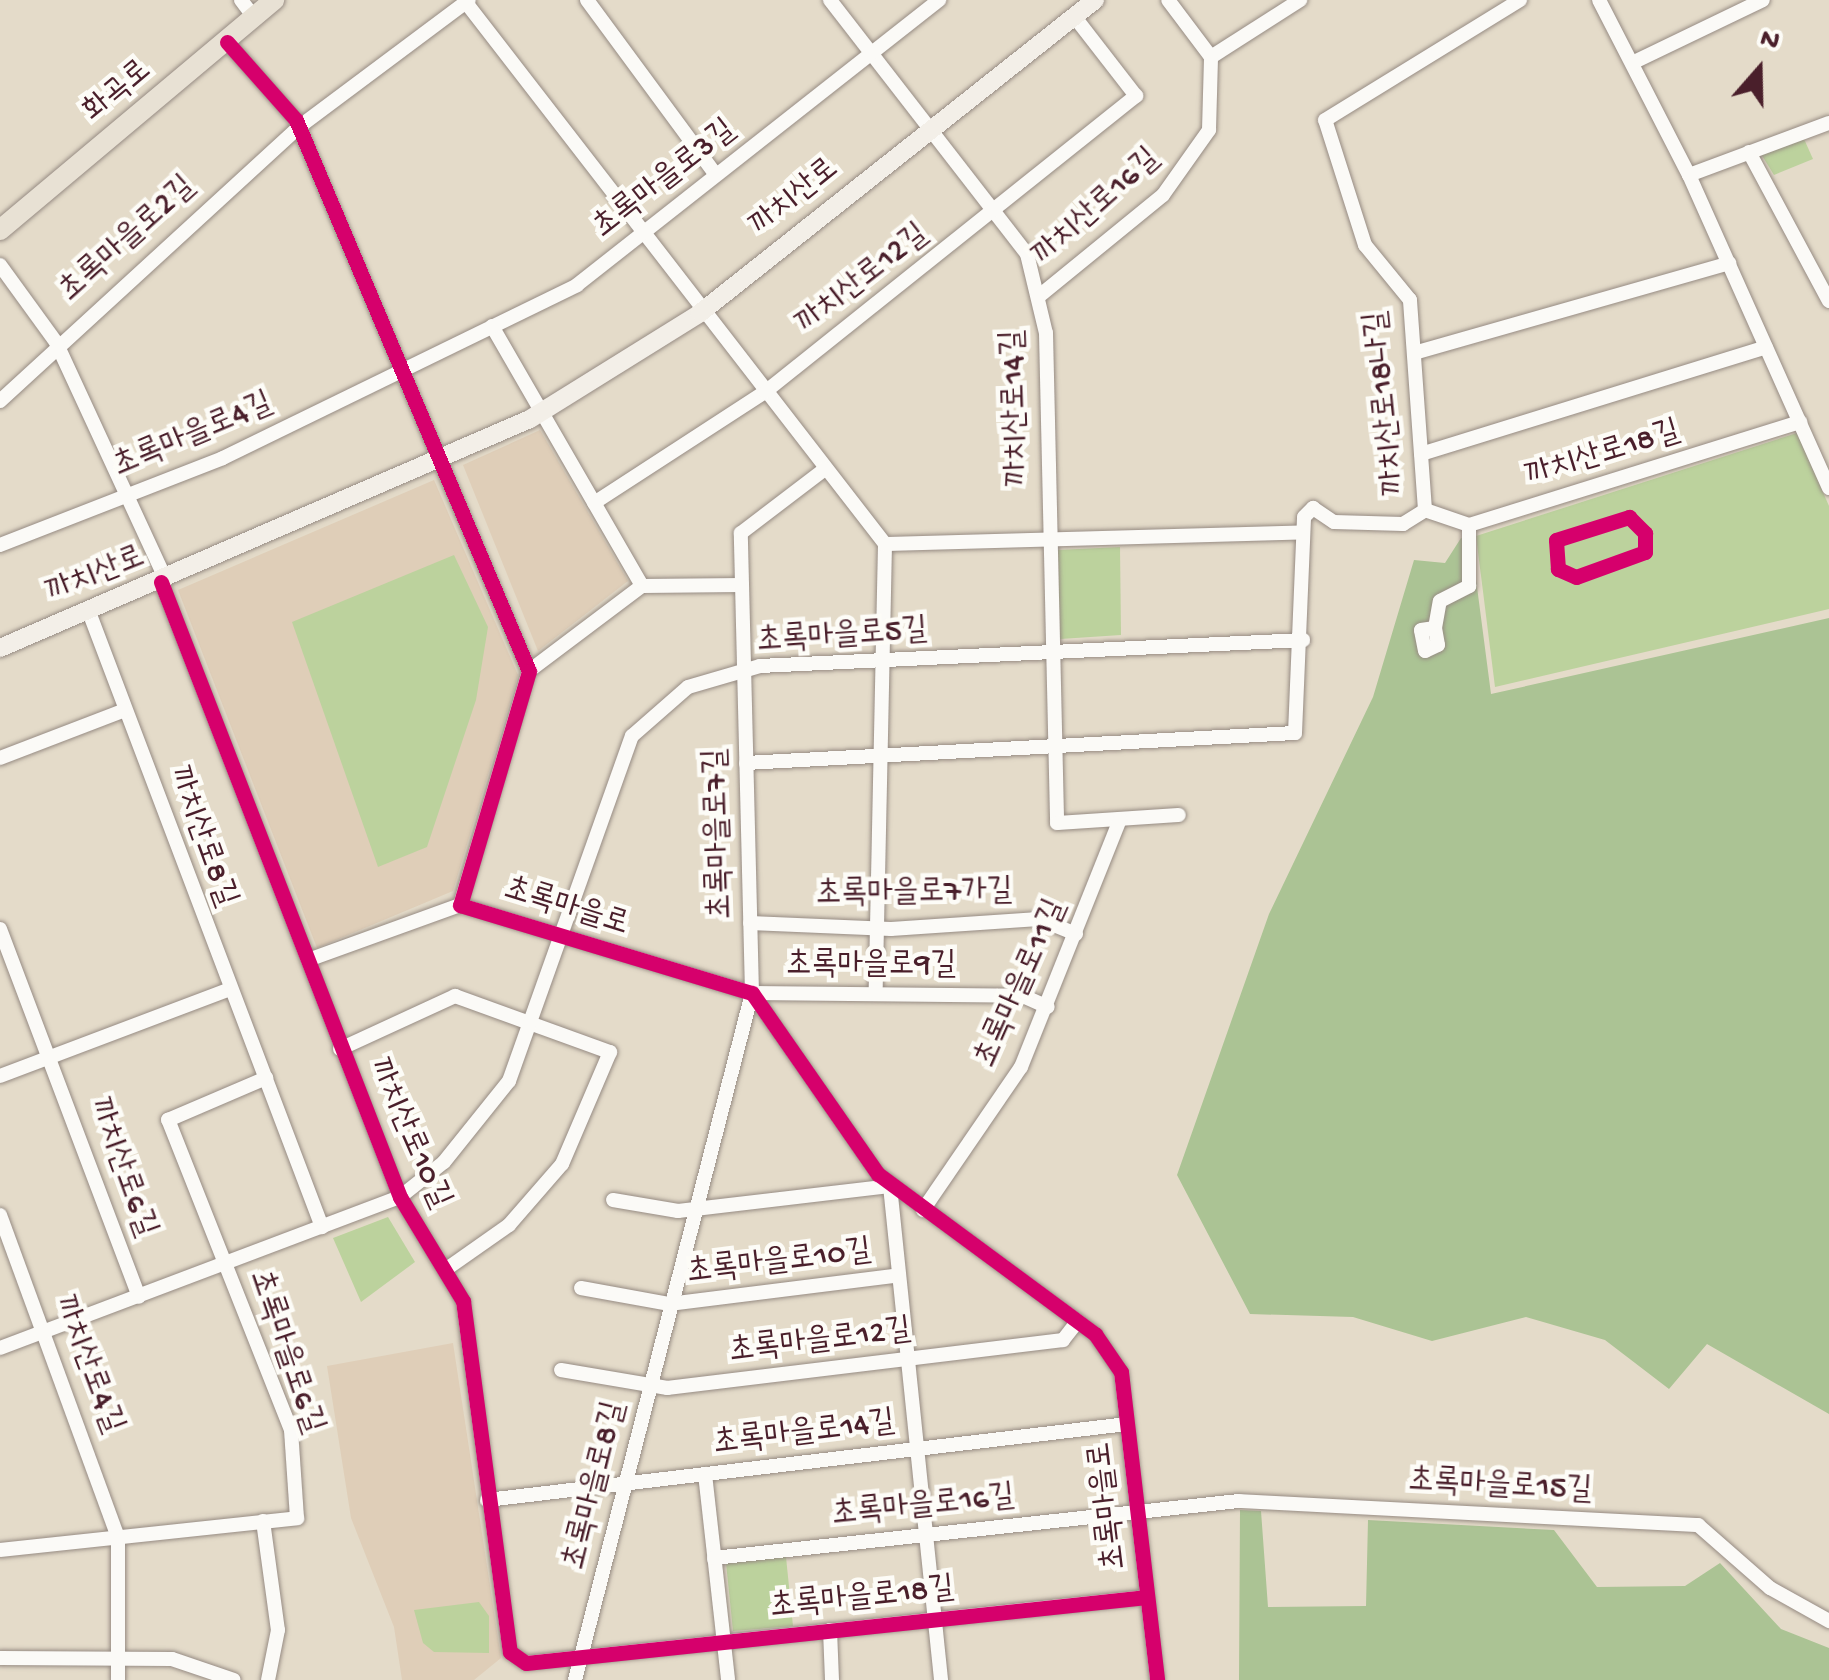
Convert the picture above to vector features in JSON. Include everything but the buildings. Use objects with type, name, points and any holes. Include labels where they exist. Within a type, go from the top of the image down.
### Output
[{"type":"main road","name":"화곡로","points":[[0,230],[274,0]]},
{"type":"street","points":[[241,0],[254,18]]},
{"type":"street","points":[[587,0],[716,175]]},
{"type":"street","name":"까치산로14길","points":[[830,0],[1027,254],[1038,297],[1057,822],[1179,816]]},
{"type":"street","name":"초록마을로3길","points":[[404,368],[577,285],[940,0]]},
{"type":"street","name":"까치산로","points":[[0,648],[164,581],[542,411],[700,312],[1095,0]]},
{"type":"street","points":[[1168,0],[1212,58],[1300,0]]},
{"type":"street","name":"까치산로18나길","points":[[1425,510],[1410,300],[1365,246],[1325,120],[1520,0]]},
{"type":"street","points":[[1599,0],[1690,175],[1829,488]]},
{"type":"street","points":[[1632,63],[1763,0]]},
{"type":"street","points":[[299,126],[467,1],[700,312],[885,544],[876,990]]},
{"type":"street","points":[[995,211],[1136,96],[1074,16]]},
{"type":"street","points":[[226,42],[299,126],[443,458],[529,671],[642,586],[742,586]]},
{"type":"street","name":"까치산로16길","points":[[1038,297],[1188,164],[1217,97],[1212,58]]},
{"type":"street","points":[[1690,175],[1829,122]]},
{"type":"street","name":"초록마을로2길","points":[[0,401],[56,342],[299,126]]},
{"type":"street","points":[[1750,152],[1829,301]]},
{"type":"street","name":"까치산로12길","points":[[594,502],[764,392],[995,211]]},
{"type":"street","points":[[1414,353],[1729,262]]},
{"type":"street","name":"까치산로10길","points":[[0,265],[56,342],[129,494],[400,1196],[445,1270],[469,1327],[487,1500],[510,1652],[526,1663],[582,1657]]},
{"type":"street","points":[[492,326],[642,586]]},
{"type":"street","name":"까치산로18길","points":[[1421,454],[1766,347]]},
{"type":"street","name":"초록마을로4길","points":[[0,545],[129,494],[404,368]]},
{"type":"street","name":"까치산로18길","points":[[1469,526],[1800,422]]},
{"type":"street","points":[[744,672],[741,532],[825,469]]},
{"type":"street","points":[[746,763],[1295,732],[1302,640],[1302,532],[1313,508],[1334,522],[1403,524],[1425,510],[1469,526],[1469,586],[1440,601],[1435,628]]},
{"type":"street","points":[[885,544],[1302,532]]},
{"type":"street","name":"까치산로8길","points":[[89,612],[228,990],[322,1226]]},
{"type":"street","points":[[1050,652],[1302,640]]},
{"type":"street","name":"초록마을로5길","points":[[559,935],[632,736],[688,687],[744,672],[1050,652]]},
{"type":"street","name":"초록마을로","points":[[460,905],[529,671]]},
{"type":"street","name":"초록마을로7길","points":[[744,672],[752,993]]},
{"type":"street","points":[[0,758],[125,710]]},
{"type":"street","name":"초록마을로11길","points":[[924,1210],[1021,1068],[1120,820]]},
{"type":"street","name":"초록마을로","points":[[308,960],[460,905],[752,993],[890,1186],[1078,1320],[1120,1372],[1157,1680]]},
{"type":"street","name":"초록마을로7가길","points":[[750,923],[877,927],[1039,919],[1076,934]]},
{"type":"street","name":"까치산로6길","points":[[0,929],[139,1297]]},
{"type":"street","name":"초록마을로6길","points":[[0,1348],[400,1196],[472,1132],[509,1080],[559,935]]},
{"type":"street","points":[[0,1076],[228,990]]},
{"type":"street","name":"초록마을로9길","points":[[752,993],[876,990],[1024,996],[1048,1006]]},
{"type":"street","name":"초록마을로8길","points":[[576,1680],[693,1209],[752,993]]},
{"type":"street","name":"까치산로10길","points":[[340,1048],[455,996],[610,1052],[562,1164],[509,1225],[445,1270]]},
{"type":"street","points":[[225,1264],[168,1120],[266,1078]]},
{"type":"street","name":"초록마을로10길","points":[[693,1209],[890,1186],[895,1276],[941,1680]]},
{"type":"street","points":[[613,1200],[693,1209]]},
{"type":"street","name":"까치산로4길","points":[[0,1215],[118,1537],[118,1680]]},
{"type":"street","name":"초록마을로6길","points":[[225,1264],[291,1430],[296,1518],[263,1521]]},
{"type":"street","name":"초록마을로10길","points":[[670,1304],[895,1276]]},
{"type":"street","points":[[580,1288],[670,1304]]},
{"type":"street","name":"초록마을로12길","points":[[561,1370],[649,1387],[1063,1340],[1078,1320]]},
{"type":"street","name":"초록마을로14길","points":[[487,1500],[1127,1424]]},
{"type":"street","points":[[705,1474],[728,1680]]},
{"type":"street","name":"초록마을로15길","points":[[1137,1510],[1239,1501],[1698,1525],[1770,1588],[1829,1621]]},
{"type":"street","name":"초록마을로16길","points":[[714,1558],[1137,1510]]},
{"type":"street","points":[[0,1550],[263,1521],[278,1630],[268,1680]]},
{"type":"street","name":"초록마을로18길","points":[[582,1657],[1147,1597]]},
{"type":"street","name":"초록마을로18길","points":[[830,1630],[832,1680]]},
{"type":"street","points":[[0,1658],[172,1658],[234,1680]]},
{"type":"shaded area","points":[[540,430],[628,581],[538,651],[463,465]]},
{"type":"shaded area","points":[[434,480],[518,675],[453,891],[317,948],[178,590]]},
{"type":"shaded area","points":[[453,1343],[501,1658],[474,1680],[402,1680],[394,1627],[351,1518],[327,1366]]},
{"type":"green space","points":[[1804,139],[1813,159],[1774,175],[1761,154]]},
{"type":"green space","points":[[1797,433],[1829,506],[1829,609],[1495,687],[1476,536]]},
{"type":"green space","points":[[1461,538],[1471,541],[1491,694],[1829,618],[1829,1414],[1707,1344],[1669,1389],[1605,1340],[1526,1317],[1432,1341],[1353,1317],[1250,1314],[1177,1175],[1269,914],[1373,697],[1414,560],[1445,563]]},
{"type":"green space","points":[[1120,547],[1121,635],[1060,639],[1058,550]]},
{"type":"green space","points":[[454,555],[488,627],[476,700],[427,847],[378,867],[292,622]]},
{"type":"green space","points":[[388,1217],[415,1262],[361,1302],[333,1238]]},
{"type":"green space","points":[[1240,1510],[1261,1511],[1268,1607],[1366,1606],[1368,1520],[1554,1530],[1597,1587],[1685,1586],[1720,1563],[1781,1629],[1829,1648],[1829,1680],[1239,1680]]},
{"type":"green space","points":[[786,1557],[793,1626],[733,1631],[726,1563]]},
{"type":"green space","points":[[479,1602],[489,1616],[489,1653],[434,1652],[423,1643],[414,1610]]},
{"type":"cycle path","points":[[227,42],[296,120],[529,671],[460,905],[752,993],[878,1174],[1095,1334],[1121,1372],[1157,1680]]},
{"type":"cycle path","points":[[1629,517],[1645,533],[1645,552],[1576,577],[1558,569],[1556,540],[1629,517]]},
{"type":"cycle path","points":[[161,582],[400,1197],[463,1301],[510,1652],[526,1663],[1147,1597]]}]
